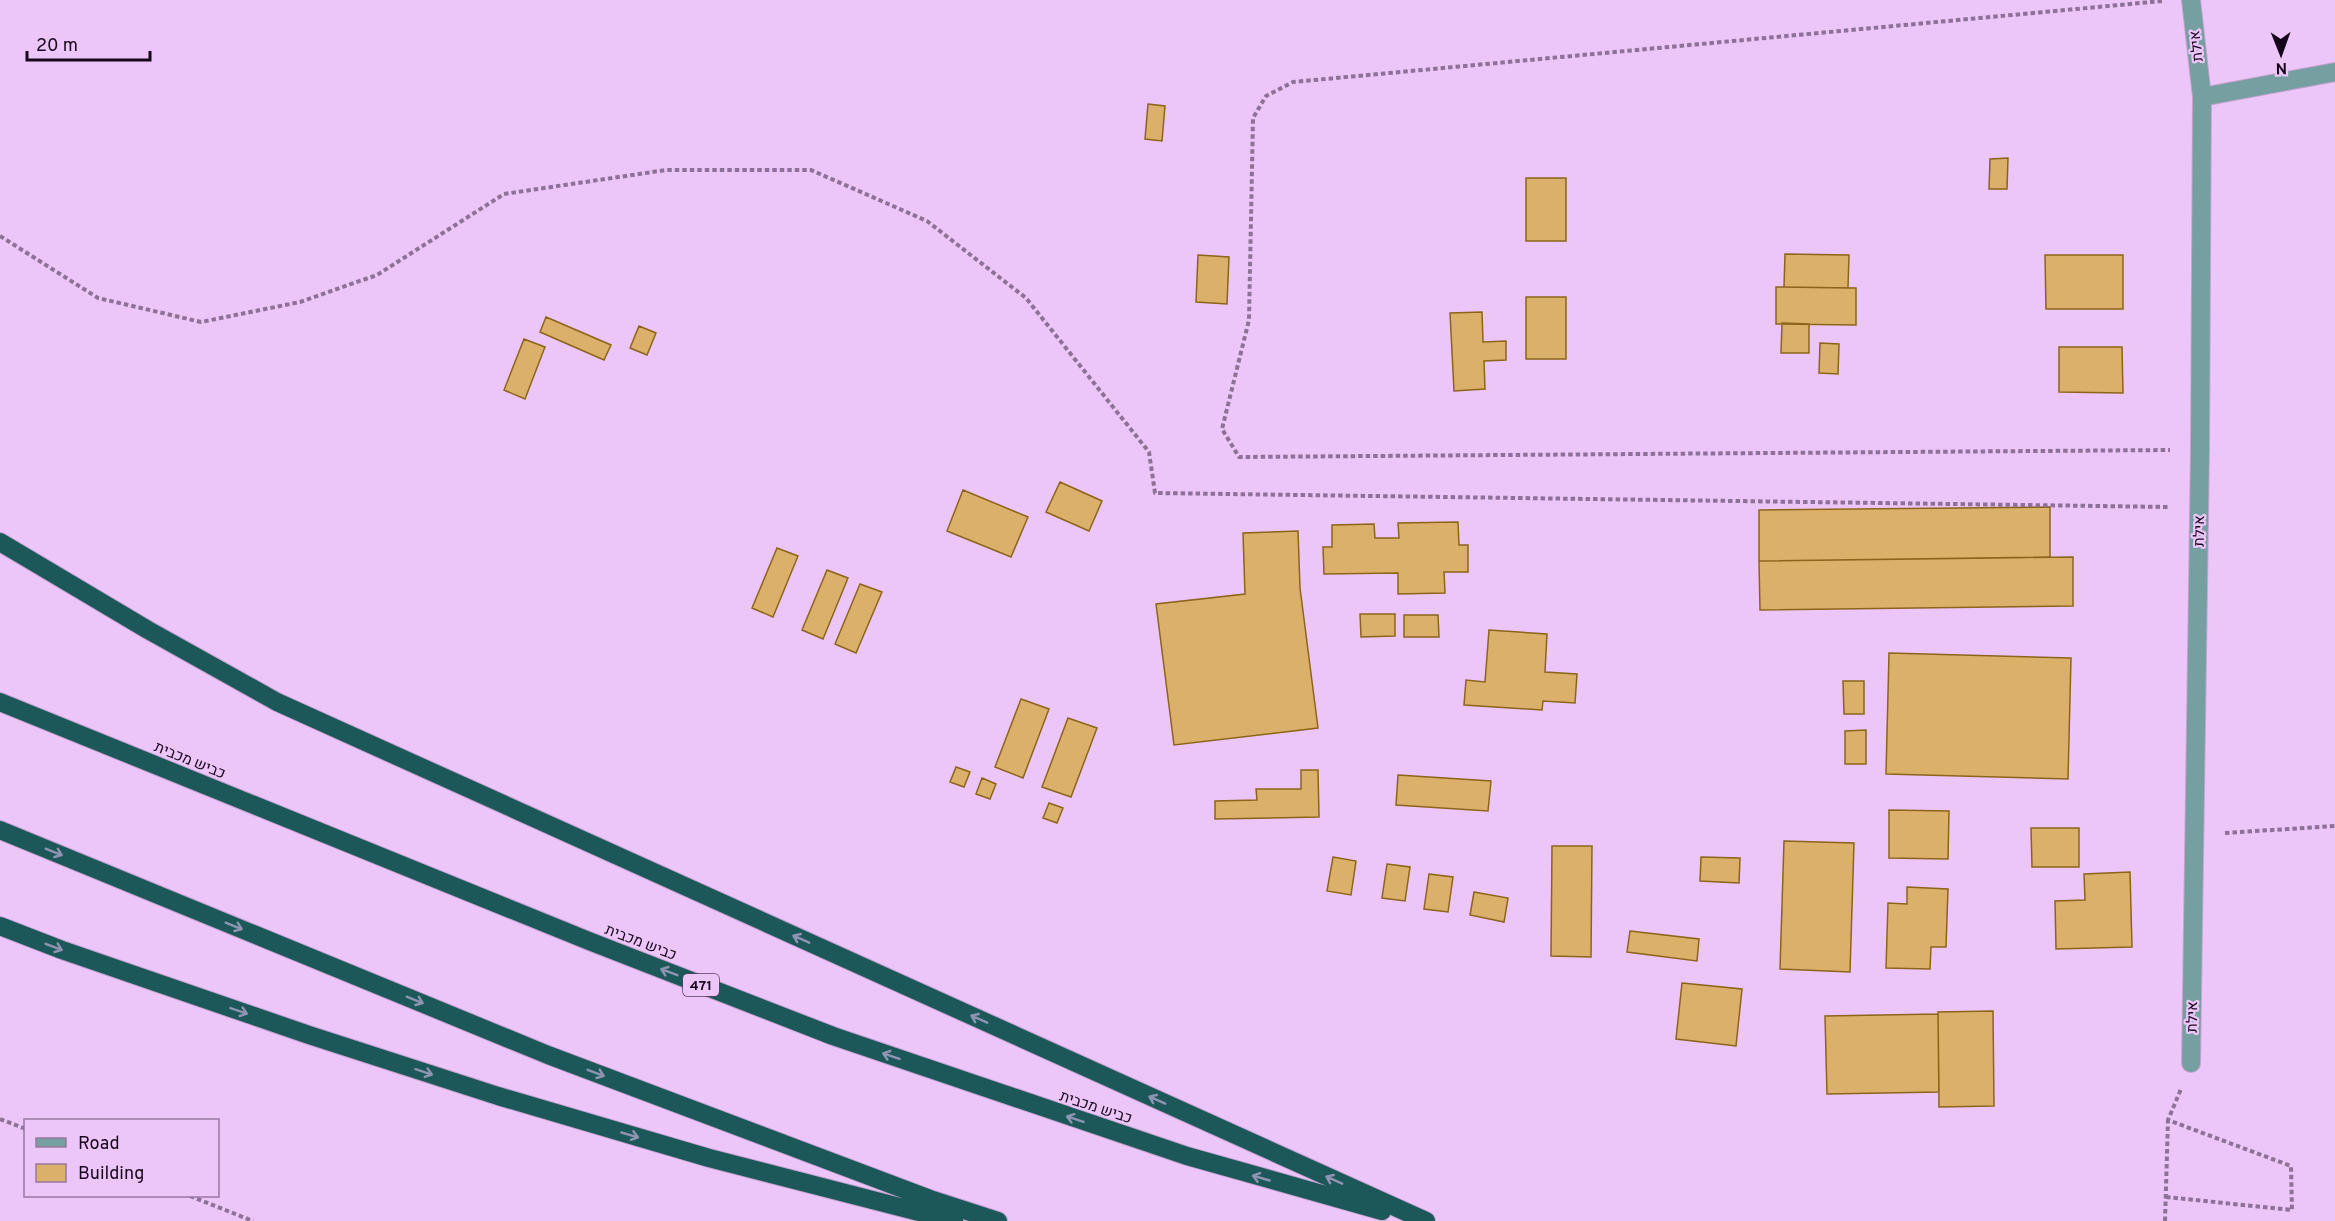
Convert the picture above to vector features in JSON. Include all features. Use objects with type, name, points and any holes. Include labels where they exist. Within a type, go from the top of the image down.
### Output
[{"type":"highway","points":[[0,542],[148,630],[277,702],[1426,1221]]},
{"type":"highway","name":"כביש מכבית","points":[[0,702],[589,941],[833,1036],[1187,1156],[1419,1221]]},
{"type":"highway","points":[[0,830],[548,1055],[930,1199],[998,1221]]},
{"type":"highway","points":[[0,926],[62,950],[309,1035],[498,1096],[710,1158],[954,1221]]},
{"type":"street","name":"אילת","points":[[2191,0],[2202,97],[2200,507],[2191,1063]]},
{"type":"street","points":[[2202,97],[2335,72]]},
{"type":"path","points":[[2166,1],[1293,82],[1266,96],[1253,118],[1249,320],[1222,429],[1239,457],[2200,449]]},
{"type":"path","points":[[0,236],[98,298],[201,322],[300,302],[377,275],[504,194],[666,170],[811,170],[927,221],[1026,298],[1149,452],[1155,493],[2200,507]]},
{"type":"path","points":[[2195,834],[2335,826]]},
{"type":"path","points":[[2165,1221],[2168,1120],[2191,1063]]},
{"type":"path","points":[[0,1119],[24,1129]]},
{"type":"path","points":[[2166,1197],[2292,1210],[2291,1166],[2168,1120]]},
{"type":"path","points":[[193,1197],[253,1221]]},
{"type":"building","points":[[1148,104],[1165,106],[1162,141],[1145,139]]},
{"type":"building","points":[[2008,158],[2007,189],[1989,189],[1990,159]]},
{"type":"building","points":[[1526,178],[1566,178],[1566,241],[1526,241]]},
{"type":"building","points":[[1785,254],[1849,255],[1848,288],[1784,287]]},
{"type":"building","points":[[1198,255],[1229,257],[1227,304],[1196,302]]},
{"type":"building","points":[[2045,255],[2123,255],[2123,309],[2046,309]]},
{"type":"building","points":[[1776,287],[1856,288],[1856,325],[1776,324]]},
{"type":"building","points":[[1526,297],[1566,297],[1566,359],[1526,359]]},
{"type":"building","points":[[1482,312],[1483,342],[1506,341],[1506,360],[1484,361],[1485,389],[1454,391],[1450,313]]},
{"type":"building","points":[[546,317],[611,345],[604,360],[540,332]]},
{"type":"building","points":[[1782,323],[1809,324],[1809,353],[1781,353]]},
{"type":"building","points":[[639,326],[656,333],[647,355],[630,348]]},
{"type":"building","points":[[524,339],[545,347],[525,399],[504,390]]},
{"type":"building","points":[[1820,343],[1839,344],[1838,374],[1819,373]]},
{"type":"building","points":[[2059,347],[2122,347],[2123,393],[2059,392]]},
{"type":"building","points":[[1060,482],[1102,501],[1089,531],[1046,512]]},
{"type":"building","points":[[963,490],[1028,517],[1011,557],[947,531]]},
{"type":"building","points":[[2050,507],[2050,557],[1759,561],[1759,510]]},
{"type":"building","points":[[1458,522],[1459,545],[1468,545],[1468,572],[1444,572],[1445,593],[1398,594],[1398,573],[1324,574],[1323,547],[1332,547],[1332,525],[1374,524],[1375,538],[1399,538],[1398,523]]},
{"type":"building","points":[[1298,531],[1300,588],[1318,728],[1174,745],[1156,604],[1245,594],[1243,533]]},
{"type":"building","points":[[777,548],[798,556],[773,617],[752,608]]},
{"type":"building","points":[[2073,557],[2073,606],[1760,610],[1759,561]]},
{"type":"building","points":[[827,570],[848,578],[823,639],[802,630]]},
{"type":"building","points":[[860,584],[882,592],[856,653],[835,644]]},
{"type":"building","points":[[1360,614],[1395,614],[1395,636],[1361,637]]},
{"type":"building","points":[[1404,615],[1438,615],[1439,637],[1404,637]]},
{"type":"building","points":[[1489,630],[1547,634],[1545,672],[1577,674],[1575,703],[1543,701],[1542,710],[1464,705],[1466,680],[1485,682]]},
{"type":"building","points":[[1889,653],[2071,658],[2068,779],[1886,774]]},
{"type":"building","points":[[1843,681],[1864,681],[1864,714],[1844,714]]},
{"type":"building","points":[[1021,699],[1049,709],[1023,778],[995,767]]},
{"type":"building","points":[[1068,718],[1097,728],[1071,797],[1042,787]]},
{"type":"building","points":[[1866,730],[1866,764],[1845,764],[1845,731]]},
{"type":"building","points":[[956,767],[970,772],[964,787],[950,782]]},
{"type":"building","points":[[1301,770],[1318,770],[1319,817],[1215,819],[1215,801],[1257,800],[1256,789],[1301,789]]},
{"type":"building","points":[[1398,775],[1491,781],[1488,811],[1396,805]]},
{"type":"building","points":[[982,778],[996,784],[990,799],[976,794]]},
{"type":"building","points":[[1049,803],[1063,808],[1057,823],[1043,818]]},
{"type":"building","points":[[1889,810],[1949,811],[1948,859],[1889,858]]},
{"type":"building","points":[[2031,828],[2079,828],[2079,867],[2032,867]]},
{"type":"building","points":[[1784,841],[1854,843],[1850,972],[1780,969]]},
{"type":"building","points":[[1552,846],[1592,846],[1591,957],[1551,956]]},
{"type":"building","points":[[1333,857],[1356,861],[1351,895],[1327,891]]},
{"type":"building","points":[[1701,857],[1740,858],[1739,883],[1700,881]]},
{"type":"building","points":[[1387,864],[1410,867],[1405,901],[1382,898]]},
{"type":"building","points":[[2130,872],[2132,947],[2056,949],[2055,901],[2085,900],[2084,874]]},
{"type":"building","points":[[1429,874],[1453,877],[1448,912],[1424,909]]},
{"type":"building","points":[[1907,887],[1948,889],[1946,947],[1931,947],[1930,969],[1886,968],[1888,903],[1907,904]]},
{"type":"building","points":[[1474,892],[1508,898],[1504,922],[1470,915]]},
{"type":"building","points":[[1630,931],[1699,939],[1697,961],[1627,952]]},
{"type":"building","points":[[1682,983],[1742,989],[1736,1046],[1676,1039]]},
{"type":"building","points":[[1993,1011],[1994,1106],[1939,1107],[1938,1012]]},
{"type":"building","points":[[1938,1014],[1939,1092],[1827,1094],[1825,1016]]}]
